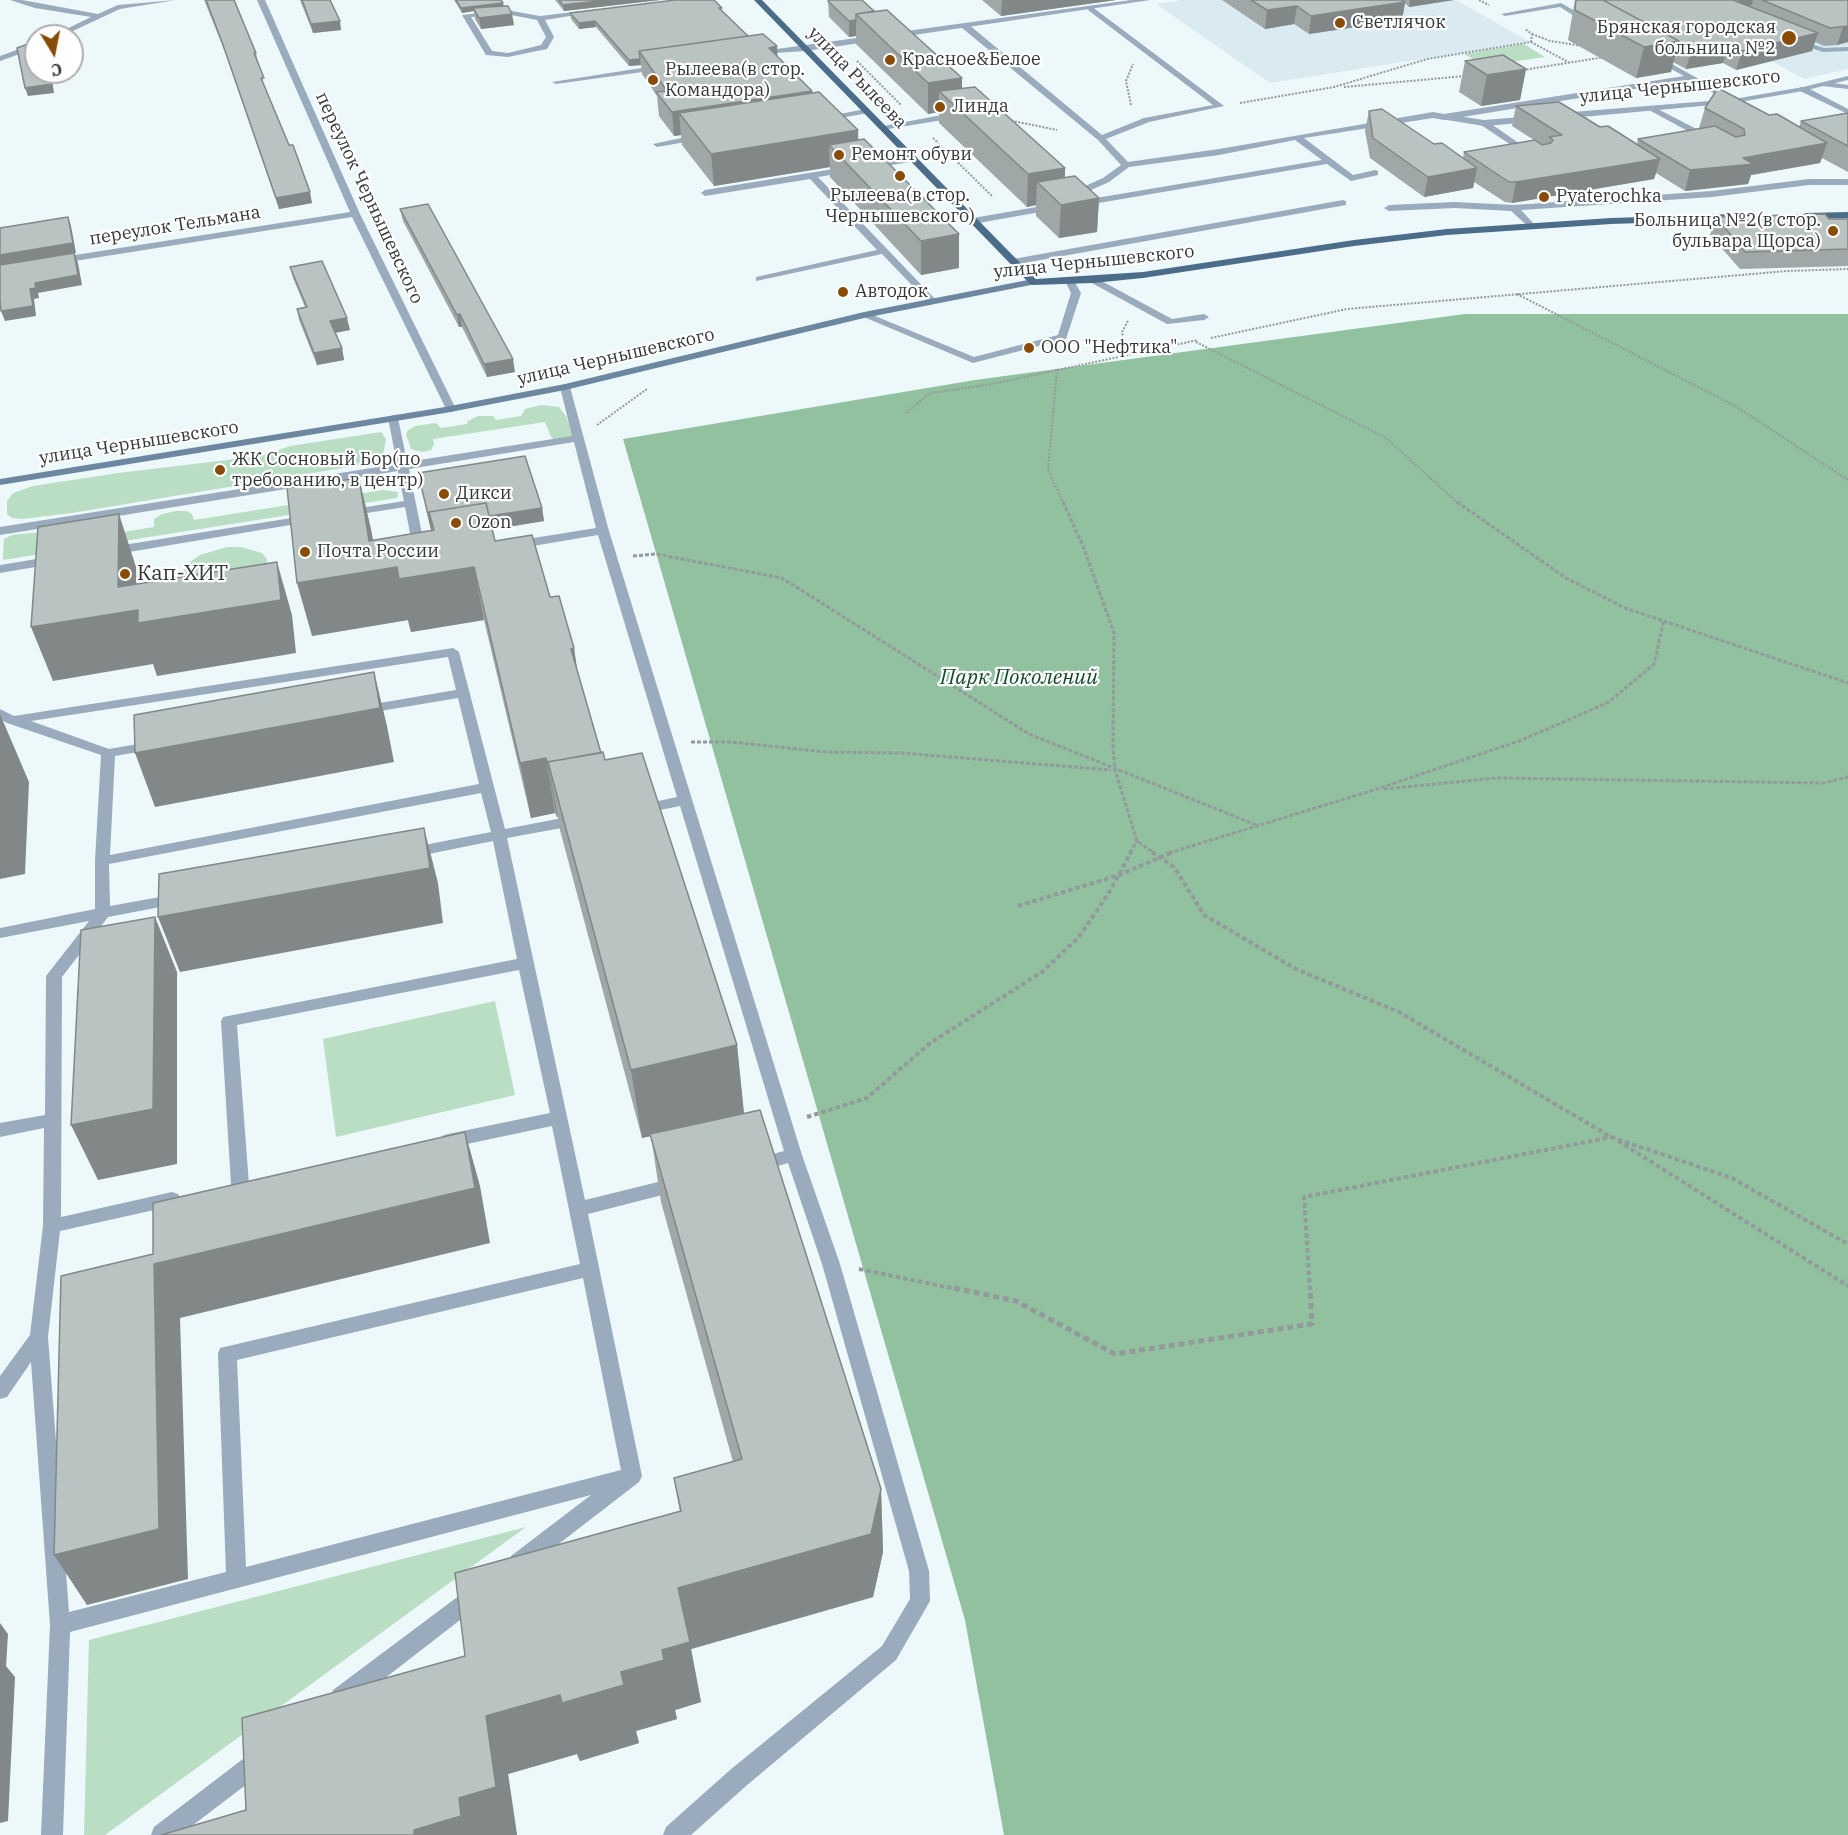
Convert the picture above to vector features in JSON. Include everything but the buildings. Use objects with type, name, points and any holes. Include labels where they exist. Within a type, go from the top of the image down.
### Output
[{"type":"main road","name":"улица Рылеева","points":[[758,0],[1033,282]]},
{"type":"main road","points":[[1796,216],[1848,215]]},
{"type":"main road","name":"улица Чернышевского","points":[[1033,282],[1093,280],[1203,267],[1365,242],[1530,225],[1742,217]]},
{"type":"street","points":[[14,0],[35,6],[99,16]]},
{"type":"street","points":[[82,24],[99,16],[116,3],[172,0]]},
{"type":"street","name":"переулок Чернышевского","points":[[261,0],[355,214],[451,409]]},
{"type":"street","points":[[748,54],[837,45],[1146,0]]},
{"type":"street","points":[[1552,0],[1601,27]]},
{"type":"street","points":[[1505,14],[1571,4]]},
{"type":"street","points":[[1091,8],[1220,106]]},
{"type":"street","points":[[540,18],[550,37],[544,47],[508,55],[489,53],[466,15],[506,12],[540,18],[595,11]]},
{"type":"street","points":[[965,26],[1101,138],[1126,165]]},
{"type":"street","points":[[904,35],[912,42]]},
{"type":"street","points":[[1788,36],[1823,50],[1848,49]]},
{"type":"street","points":[[0,59],[24,50]]},
{"type":"street","points":[[1652,55],[1734,101]]},
{"type":"street","points":[[556,82],[669,66]]},
{"type":"street","points":[[1444,117],[1692,77]]},
{"type":"street","name":"улица Чернышевского","points":[[1551,117],[1734,101],[1803,89],[1848,78]]},
{"type":"street","points":[[1825,84],[1848,87]]},
{"type":"street","points":[[1803,89],[1848,112]]},
{"type":"street","points":[[1101,138],[1147,120],[1220,106]]},
{"type":"street","points":[[1652,108],[1724,147]]},
{"type":"street","points":[[807,120],[866,111]]},
{"type":"street","points":[[882,127],[962,114]]},
{"type":"street","points":[[1075,199],[1126,165],[1219,152],[1433,115],[1484,123],[1540,118]]},
{"type":"street","points":[[1484,123],[1542,161]]},
{"type":"street","points":[[657,144],[715,135]]},
{"type":"street","points":[[1297,137],[1351,178],[1375,173]]},
{"type":"street","points":[[705,193],[914,159]]},
{"type":"street","points":[[974,221],[1075,199],[1330,161]]},
{"type":"street","points":[[812,176],[932,301]]},
{"type":"street","points":[[1389,208],[1455,205],[1514,208],[1712,194],[1809,182],[1848,182]]},
{"type":"street","points":[[1067,187],[1075,199]]},
{"type":"street","points":[[1013,262],[1343,203]]},
{"type":"street","points":[[1514,208],[1530,225]]},
{"type":"street","name":"переулок Тельмана","points":[[47,263],[355,214]]},
{"type":"street","points":[[759,279],[884,251]]},
{"type":"street","points":[[1093,280],[1171,322],[1204,317]]},
{"type":"street","points":[[864,315],[973,360],[1062,337],[1076,292],[1070,281]]},
{"type":"street","name":"улица Чернышевского","points":[[0,482],[451,409],[565,387],[864,315],[1033,282]]},
{"type":"street","points":[[565,387],[603,531],[784,1125],[831,1264],[916,1562],[920,1601],[889,1653],[738,1778],[674,1835]]},
{"type":"street","points":[[393,418],[421,561],[432,559]]},
{"type":"street","points":[[0,531],[580,438]]},
{"type":"street","points":[[94,554],[410,503]]},
{"type":"street","points":[[501,548],[603,531]]},
{"type":"street","points":[[0,568],[70,557]]},
{"type":"street","points":[[3,720],[453,652],[499,835],[632,1476]]},
{"type":"street","points":[[345,713],[463,693]]},
{"type":"street","points":[[3,720],[108,753],[167,743]]},
{"type":"street","points":[[52,1835],[60,1625],[39,1337],[52,1226],[54,976],[103,913],[102,861],[108,753]]},
{"type":"street","points":[[102,861],[487,787]]},
{"type":"street","points":[[627,811],[685,800]]},
{"type":"street","points":[[394,856],[592,818]]},
{"type":"street","points":[[0,933],[185,897]]},
{"type":"street","points":[[240,1185],[229,1021],[525,963]]},
{"type":"street","points":[[434,1144],[559,1118]]},
{"type":"street","points":[[0,1130],[52,1120]]},
{"type":"street","points":[[737,1169],[794,1155]]},
{"type":"street","points":[[218,1189],[263,1180]]},
{"type":"street","points":[[578,1209],[692,1181]]},
{"type":"street","points":[[52,1226],[185,1197]]},
{"type":"street","points":[[236,1579],[227,1354],[590,1269]]},
{"type":"street","points":[[0,1391],[39,1337]]},
{"type":"street","points":[[60,1625],[632,1476]]},
{"type":"street","points":[[322,1713],[632,1476]]},
{"type":"street","points":[[162,1835],[275,1749]]},
{"type":"path","points":[[1479,0],[1505,14],[1532,34],[1550,41],[1590,48]]},
{"type":"path","points":[[1531,42],[1532,34]]},
{"type":"path","points":[[1334,87],[1427,59],[1531,42],[1571,63]]},
{"type":"path","points":[[837,45],[849,53],[1010,215]]},
{"type":"path","points":[[1523,70],[1611,56]]},
{"type":"path","points":[[1133,62],[1126,81],[1131,107],[1147,120]]},
{"type":"path","points":[[1220,106],[1334,87],[1468,76]]},
{"type":"path","points":[[1004,119],[1058,130]]},
{"type":"path","points":[[906,413],[930,393],[992,384],[1347,309],[1787,271],[1848,269]]},
{"type":"path","points":[[1516,294],[1737,408],[1848,480]]},
{"type":"path","points":[[1131,354],[1124,344],[1122,333],[1134,312]]},
{"type":"path","points":[[1184,336],[1386,438],[1455,501],[1566,578],[1625,608],[1848,683]]},
{"type":"path","points":[[1058,369],[1048,470],[1083,546],[1114,633],[1113,749],[1115,770],[1137,841],[1174,867],[1204,915],[1296,969],[1399,1012],[1611,1137],[1848,1286]]},
{"type":"path","points":[[580,438],[650,387]]},
{"type":"path","points":[[612,559],[656,554],[782,578],[1029,734],[1115,770],[1259,825]]},
{"type":"path","points":[[1018,906],[1119,875],[1159,856],[1377,789],[1522,740],[1609,702],[1654,664],[1664,620]]},
{"type":"path","points":[[668,743],[711,741],[826,752],[902,753],[1115,770]]},
{"type":"path","points":[[1377,789],[1497,778],[1823,783],[1848,777]]},
{"type":"path","points":[[784,1125],[867,1098],[930,1042],[1042,972],[1079,937],[1119,875],[1137,841]]},
{"type":"path","points":[[831,1264],[1016,1301],[1114,1354],[1312,1324],[1304,1197],[1611,1137],[1732,1178],[1848,1244]]},
{"type":"shaded area","name":"Светлячок","points":[[1182,0],[1456,0],[1530,42],[1270,83],[1156,4]]},
{"type":"shaded area","name":"Брянская городская больница №2","points":[[1661,0],[1848,0],[1848,69],[1804,79]]},
{"type":"green space","points":[[1524,44],[1545,57],[1485,66],[1464,54]]},
{"type":"green space","name":"Парк Поколений","points":[[1465,314],[1848,314],[1848,1835],[1004,1835],[965,1620],[623,439],[975,380]]},
{"type":"green space","points":[[541,405],[559,407],[566,416],[573,436],[556,442],[551,437],[545,422],[433,439],[434,444],[431,450],[422,452],[411,449],[406,434],[415,426],[436,423],[441,428],[467,424],[468,421],[478,416],[493,416],[496,420],[521,416],[525,409]]},
{"type":"green space","points":[[381,432],[386,439],[383,455],[378,461],[367,464],[72,513],[23,519],[12,518],[7,514],[7,501],[13,493],[33,486],[118,473],[261,456],[290,446]]},
{"type":"green space","points":[[383,490],[398,492],[397,498],[3,560],[4,539],[12,535],[42,532],[47,544],[154,527],[154,519],[162,514],[176,511],[187,511],[192,514],[194,520]]},
{"type":"green space","points":[[227,547],[241,547],[262,553],[267,559],[267,567],[185,584],[182,577],[184,569],[190,562],[200,555]]},
{"type":"green space","points":[[495,1001],[515,1095],[336,1137],[323,1039]]},
{"type":"green space","points":[[526,1527],[105,1835],[84,1835],[89,1640]]},
{"type":"place","name":"Светлячок","points":[[1340,23]]},
{"type":"place","name":"Брянская городская больница №2","points":[[1789,38]]},
{"type":"place","name":"Красное&Белое","points":[[890,60]]},
{"type":"place","name":"Рылеева(в стор. Командора)","points":[[653,80]]},
{"type":"place","name":"Линда","points":[[940,107]]},
{"type":"place","name":"Ремонт обуви","points":[[839,155]]},
{"type":"place","name":"Рылеева(в стор. Чернышевского)","points":[[900,176]]},
{"type":"place","name":"Pyaterochka","points":[[1544,197]]},
{"type":"place","name":"Больница №2(в стор. бульвара Щорса)","points":[[1833,231]]},
{"type":"place","name":"Автодок","points":[[843,292]]},
{"type":"place","name":"ООО \"Нефтика\"","points":[[1029,348]]},
{"type":"place","name":"ЖК Сосновый Бор(по требованию, в центр)","points":[[220,470]]},
{"type":"place","name":"Дикси","points":[[444,494]]},
{"type":"place","name":"Ozon","points":[[456,523]]},
{"type":"place","name":"Почта России","points":[[305,552]]},
{"type":"place","name":"Кап-ХИТ","points":[[125,574]]}]
